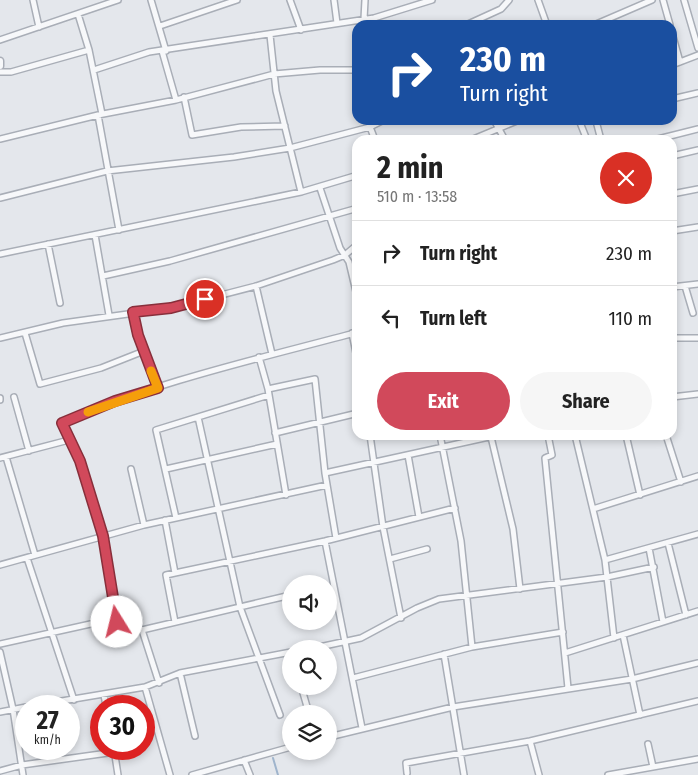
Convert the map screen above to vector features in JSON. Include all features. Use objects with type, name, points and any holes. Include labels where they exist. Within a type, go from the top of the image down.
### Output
[{"type":"street","points":[[33,0],[39,27]]},
{"type":"street","points":[[0,40],[118,0]]},
{"type":"street","points":[[160,26],[237,0]]},
{"type":"street","points":[[290,0],[301,30]]},
{"type":"street","points":[[334,0],[337,23]]},
{"type":"street","points":[[365,0],[364,20],[399,12],[432,0]]},
{"type":"street","points":[[480,20],[501,9],[509,0]]},
{"type":"street","points":[[538,0],[545,20]]},
{"type":"street","points":[[605,20],[642,2],[652,0]]},
{"type":"street","points":[[663,0],[669,20]]},
{"type":"street","points":[[684,0],[698,48]]},
{"type":"street","points":[[153,1],[176,100]]},
{"type":"street","points":[[78,14],[94,70],[93,76],[107,171],[119,230]]},
{"type":"street","points":[[94,70],[141,54],[352,21]]},
{"type":"street","points":[[270,35],[274,74],[301,192]]},
{"type":"street","points":[[0,72],[11,72],[89,50]]},
{"type":"street","points":[[677,52],[680,62]]},
{"type":"street","points":[[677,63],[698,55]]},
{"type":"street","points":[[0,61],[0,66]]},
{"type":"street","points":[[0,139],[100,115],[176,100],[274,74],[320,70],[352,70]]},
{"type":"street","points":[[677,98],[698,93]]},
{"type":"street","points":[[184,97],[192,135],[241,126],[285,126]]},
{"type":"street","points":[[0,198],[107,171],[234,157],[290,148],[374,125]]},
{"type":"street","points":[[497,125],[502,135]]},
{"type":"street","points":[[484,135],[508,125]]},
{"type":"street","points":[[370,127],[373,135]]},
{"type":"street","points":[[672,135],[698,128]]},
{"type":"street","points":[[677,155],[698,150]]},
{"type":"street","points":[[0,254],[320,188],[352,177]]},
{"type":"street","points":[[320,188],[340,248],[352,270]]},
{"type":"street","points":[[677,193],[698,189]]},
{"type":"street","points":[[103,276],[170,261],[352,210]]},
{"type":"street","points":[[677,230],[698,227]]},
{"type":"street","points":[[94,235],[109,315]]},
{"type":"street","points":[[48,244],[60,303]]},
{"type":"street","points":[[0,338],[109,315],[171,308],[292,276],[345,255],[352,249]]},
{"type":"street","points":[[677,287],[698,284]]},
{"type":"street","points":[[256,286],[272,354]]},
{"type":"street","points":[[685,286],[693,313]]},
{"type":"street","points":[[133,312],[144,351],[158,388]]},
{"type":"street","points":[[25,333],[40,384],[101,368],[144,351]]},
{"type":"street","points":[[117,622],[103,536],[80,461],[62,423],[115,401],[259,357],[352,333]]},
{"type":"street","points":[[677,338],[698,338]]},
{"type":"street","points":[[259,357],[268,392],[286,495]]},
{"type":"street","points":[[176,518],[156,430],[268,392],[315,379],[325,473],[336,538]]},
{"type":"street","points":[[677,396],[698,394]]},
{"type":"street","points":[[14,397],[29,451]]},
{"type":"street","points":[[276,433],[352,415]]},
{"type":"street","points":[[198,417],[220,509],[240,607],[280,715]]},
{"type":"street","points":[[0,458],[69,440]]},
{"type":"street","points":[[371,440],[383,527],[401,618]]},
{"type":"street","points":[[441,440],[455,508],[472,647]]},
{"type":"street","points":[[325,473],[476,440]]},
{"type":"street","points":[[492,440],[513,529],[520,589]]},
{"type":"street","points":[[549,440],[552,455],[545,458],[568,688]]},
{"type":"street","points":[[576,440],[605,560],[614,638]]},
{"type":"street","points":[[627,440],[640,495]]},
{"type":"street","points":[[668,440],[681,482]]},
{"type":"street","points":[[166,469],[277,444]]},
{"type":"street","points":[[408,455],[419,517]]},
{"type":"street","points":[[6,457],[35,555]]},
{"type":"street","points":[[131,469],[144,525]]},
{"type":"street","points":[[593,509],[698,476]]},
{"type":"street","points":[[0,565],[144,525],[327,486]]},
{"type":"street","points":[[175,622],[166,575],[325,541],[455,508]]},
{"type":"street","points":[[165,520],[175,573]]},
{"type":"street","points":[[605,560],[698,534]]},
{"type":"street","points":[[325,541],[330,575]]},
{"type":"street","points":[[668,543],[686,615]]},
{"type":"street","points":[[649,548],[663,622]]},
{"type":"street","points":[[390,559],[427,549]]},
{"type":"street","points":[[27,558],[72,695]]},
{"type":"street","points":[[337,644],[372,633],[432,601],[467,594],[607,577],[654,567]]},
{"type":"street","points":[[0,644],[100,622],[117,622],[142,630],[282,597]]},
{"type":"street","points":[[337,609],[353,678],[362,728]]},
{"type":"street","points":[[565,653],[698,611]]},
{"type":"street","points":[[142,630],[159,683]]},
{"type":"street","points":[[353,678],[472,647],[563,632]]},
{"type":"street","points":[[623,636],[640,715]]},
{"type":"street","points":[[0,652],[23,775]]},
{"type":"street","points":[[104,695],[159,683],[180,673],[257,657],[282,654]]},
{"type":"street","points":[[444,654],[464,775]]},
{"type":"street","points":[[337,735],[453,708],[632,679],[698,663]]},
{"type":"street","points":[[180,673],[195,736]]},
{"type":"street","points":[[145,687],[170,775]]},
{"type":"street","points":[[408,773],[406,762],[530,741],[698,701]]},
{"type":"street","points":[[0,712],[15,709]]},
{"type":"street","points":[[530,741],[539,775]]},
{"type":"street","points":[[648,744],[653,767]]},
{"type":"street","points":[[197,774],[282,749]]},
{"type":"street","points":[[0,771],[22,765],[90,754]]},
{"type":"street","points":[[608,775],[698,759]]},
{"type":"street","points":[[116,760],[118,775]]},
{"type":"street","points":[[244,760],[250,775]]},
{"type":"waterway","points":[[273,758],[278,775]]},
{"type":"slow traffic","points":[[88,412],[115,401],[158,388],[151,371]]},
{"type":"route","points":[[117,622],[103,536],[80,461],[62,423],[115,401],[158,388],[138,335],[133,312],[171,308],[205,299]]}]
